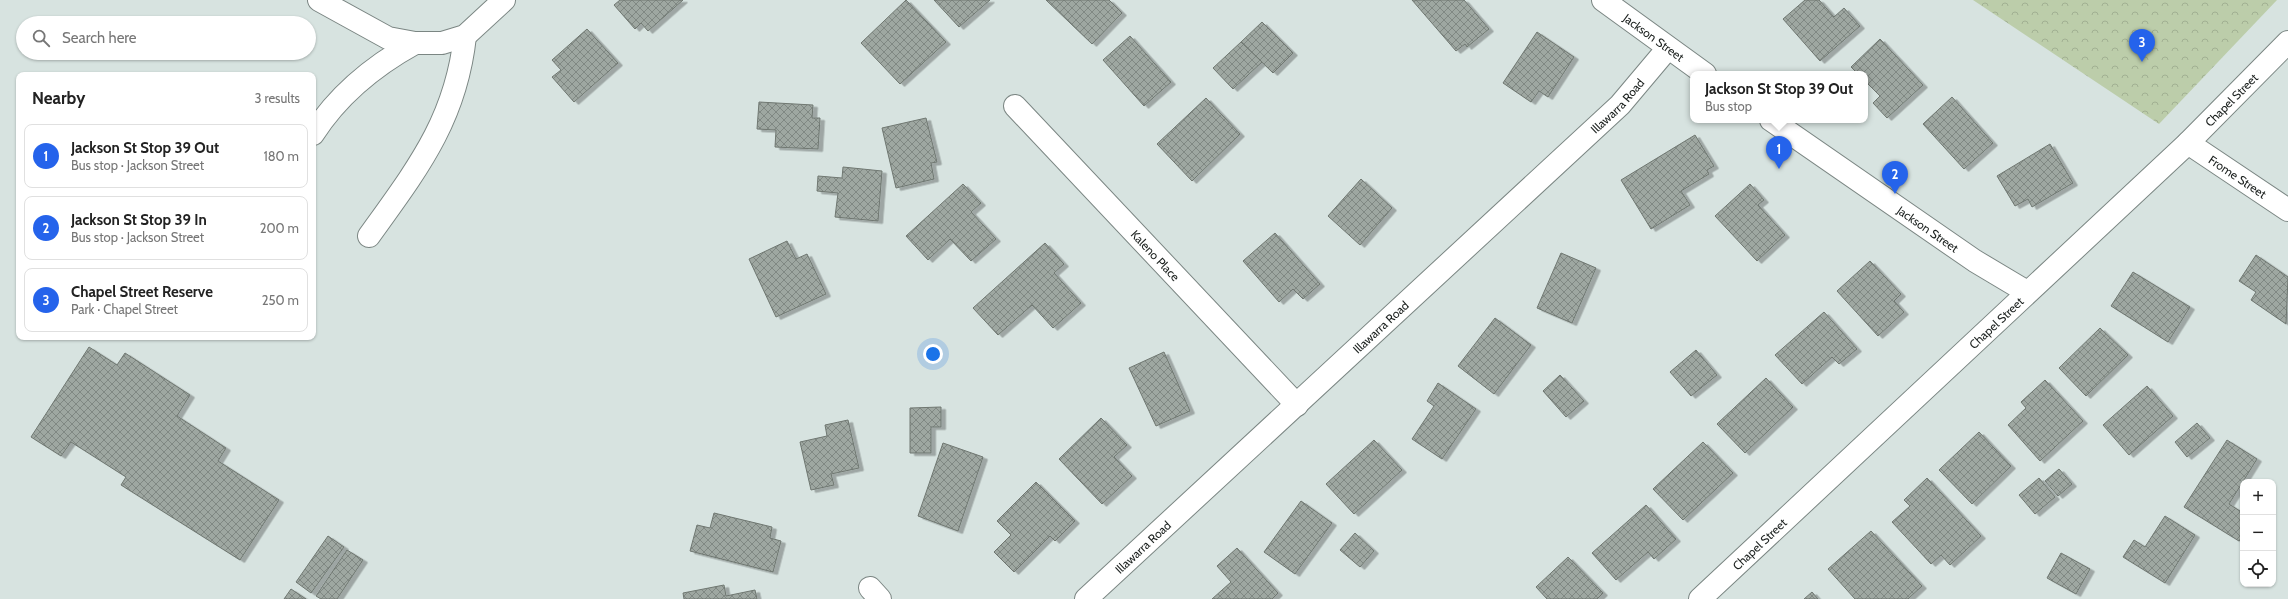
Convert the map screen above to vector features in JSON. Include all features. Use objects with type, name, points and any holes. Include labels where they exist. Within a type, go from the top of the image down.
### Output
[{"type":"street","points":[[319,0],[388,38],[415,43],[442,43],[465,36],[504,0]]},
{"type":"street","name":"Jackson Street","points":[[1602,0],[1701,71]]},
{"type":"street","points":[[369,236],[410,178],[437,135],[452,100],[462,65],[465,36]]},
{"type":"street","name":"Chapel Street","points":[[1700,599],[2188,142],[2288,42]]},
{"type":"street","points":[[316,129],[321,121],[358,82],[392,56],[415,43]]},
{"type":"street","name":"Illawarra Road","points":[[1086,599],[1620,104],[1668,48]]},
{"type":"street","name":"Kaleno Place","points":[[1015,106],[1296,405]]},
{"type":"street","name":"Jackson Street","points":[[1775,123],[1975,261],[2027,292]]},
{"type":"street","name":"Frome Street","points":[[2188,142],[2288,210]]},
{"type":"green space","points":[[1973,0],[2277,0],[2159,124]]},
{"type":"building","points":[[620,0],[683,0],[648,31],[641,23],[635,29],[614,5]]},
{"type":"building","points":[[906,0],[946,42],[900,84],[861,43]]},
{"type":"building","points":[[934,0],[990,0],[959,27]]},
{"type":"building","points":[[1046,0],[1109,0],[1122,13],[1092,44]]},
{"type":"building","points":[[1412,0],[1464,0],[1489,29],[1467,47],[1465,44],[1456,51]]},
{"type":"building","points":[[1805,0],[1819,0],[1834,17],[1844,8],[1860,26],[1820,61],[1783,19]]},
{"type":"building","points":[[1262,22],[1293,53],[1273,73],[1241,42]]},
{"type":"building","points":[[587,29],[618,63],[574,102],[552,77],[561,70],[552,60]]},
{"type":"building","points":[[1537,32],[1574,57],[1548,97],[1539,91],[1531,102],[1503,83]]},
{"type":"building","points":[[1130,36],[1171,82],[1144,106],[1103,60]]},
{"type":"building","points":[[1880,39],[1923,85],[1887,118],[1873,103],[1880,96],[1868,84],[1868,71],[1855,71],[1851,67]]},
{"type":"building","points":[[1241,42],[1262,62],[1233,89],[1213,68]]},
{"type":"building","points":[[1952,97],[1993,143],[1964,169],[1923,124]]},
{"type":"building","points":[[1206,98],[1240,134],[1192,181],[1157,144]]},
{"type":"building","points":[[759,102],[813,105],[812,118],[820,118],[818,149],[775,147],[776,130],[757,129]]},
{"type":"building","points":[[926,118],[937,162],[931,163],[934,179],[896,188],[882,128]]},
{"type":"building","points":[[1695,135],[1714,166],[1707,170],[1709,174],[1681,191],[1690,205],[1651,229],[1621,180]]},
{"type":"building","points":[[2050,144],[2073,183],[2032,207],[2028,199],[2015,206],[1997,176]]},
{"type":"building","points":[[843,167],[882,171],[878,221],[835,217],[838,193],[817,191],[818,176],[842,178]]},
{"type":"building","points":[[1361,179],[1392,208],[1360,245],[1328,216]]},
{"type":"building","points":[[963,184],[981,203],[971,212],[996,239],[971,261],[950,239],[928,260],[906,236]]},
{"type":"building","points":[[1750,184],[1764,200],[1758,205],[1785,235],[1757,261],[1715,216]]},
{"type":"building","points":[[1275,233],[1320,284],[1303,299],[1293,289],[1279,302],[1243,261]]},
{"type":"building","points":[[787,241],[796,259],[807,254],[826,294],[776,317],[749,259]]},
{"type":"building","points":[[1045,243],[1064,264],[1054,273],[1081,303],[1053,328],[1032,305],[998,335],[973,308]]},
{"type":"building","points":[[1561,253],[1596,268],[1572,323],[1537,308]]},
{"type":"building","points":[[2256,255],[2288,277],[2286,324],[2251,300],[2256,292],[2239,281]]},
{"type":"building","points":[[1870,261],[1901,294],[1894,301],[1904,312],[1878,336],[1837,291]]},
{"type":"building","points":[[2133,272],[2190,307],[2168,342],[2111,306]]},
{"type":"building","points":[[1824,312],[1857,349],[1839,364],[1832,357],[1802,384],[1775,355]]},
{"type":"building","points":[[1495,318],[1531,345],[1494,394],[1458,366]]},
{"type":"building","points":[[2100,328],[2128,355],[2086,396],[2059,368]]},
{"type":"building","points":[[89,347],[117,365],[125,353],[190,395],[177,416],[226,448],[218,461],[279,500],[240,560],[121,485],[126,477],[71,442],[61,456],[31,437]]},
{"type":"building","points":[[1696,350],[1717,375],[1691,396],[1670,372]]},
{"type":"building","points":[[1164,352],[1190,411],[1156,426],[1129,368]]},
{"type":"building","points":[[1560,375],[1584,401],[1566,417],[1543,391]]},
{"type":"building","points":[[1766,378],[1793,407],[1745,453],[1717,424]]},
{"type":"building","points":[[2045,380],[2083,421],[2040,461],[2008,425],[2026,408],[2021,402]]},
{"type":"building","points":[[1438,383],[1476,409],[1442,459],[1412,439],[1434,406],[1427,401]]},
{"type":"building","points":[[2147,386],[2173,416],[2129,455],[2103,425]]},
{"type":"building","points":[[941,407],[941,427],[931,427],[931,453],[910,453],[910,408]]},
{"type":"building","points":[[1101,418],[1127,445],[1114,457],[1132,476],[1102,504],[1059,459]]},
{"type":"building","points":[[848,420],[859,468],[831,474],[834,485],[811,490],[800,442],[827,436],[825,425]]},
{"type":"building","points":[[2197,423],[2210,438],[2187,457],[2175,442]]},
{"type":"building","points":[[1979,432],[2011,466],[1972,504],[1939,470]]},
{"type":"building","points":[[1374,440],[1402,470],[1354,514],[1326,484]]},
{"type":"building","points":[[2227,440],[2257,459],[2245,479],[2240,479],[2240,486],[2229,504],[2240,511],[2239,541],[2184,507]]},
{"type":"building","points":[[1703,442],[1733,473],[1683,520],[1653,489]]},
{"type":"building","points":[[943,443],[983,457],[958,531],[918,516]]},
{"type":"building","points":[[2059,469],[2072,484],[2058,496],[2045,481]]},
{"type":"building","points":[[1927,478],[1981,536],[1950,565],[1941,555],[1931,564],[1892,522],[1910,506],[1904,500]]},
{"type":"building","points":[[2039,478],[2055,497],[2035,514],[2019,495]]},
{"type":"building","points":[[1036,482],[1075,521],[1055,541],[1050,536],[1014,572],[994,552],[1011,535],[997,521]]},
{"type":"building","points":[[1301,501],[1332,523],[1295,574],[1264,552]]},
{"type":"building","points":[[1646,505],[1676,539],[1654,559],[1648,552],[1616,580],[1592,553]]},
{"type":"building","points":[[714,513],[772,527],[770,538],[781,541],[773,572],[690,551],[697,525],[710,528]]},
{"type":"building","points":[[2165,516],[2195,535],[2165,583],[2123,557],[2134,540],[2145,547]]},
{"type":"building","points":[[1871,531],[1922,586],[1908,599],[1855,599],[1828,569]]},
{"type":"building","points":[[1355,533],[1374,551],[1360,567],[1340,550]]},
{"type":"building","points":[[328,536],[344,547],[311,593],[296,582]]},
{"type":"building","points":[[1237,548],[1278,593],[1272,599],[1212,599],[1231,582],[1217,566]]},
{"type":"building","points":[[347,550],[363,560],[337,599],[321,599],[316,596]]},
{"type":"building","points":[[2061,553],[2090,569],[2076,594],[2047,578]]},
{"type":"building","points":[[1568,557],[1603,593],[1597,599],[1547,599],[1536,587]]},
{"type":"building","points":[[724,585],[726,596],[755,590],[757,599],[684,599],[683,593]]},
{"type":"building","points":[[291,589],[306,599],[284,599]]},
{"type":"building","points":[[1812,592],[1818,599],[1804,599]]},
{"type":"place","name":"Chapel Street Reserve","points":[[2142,62]]},
{"type":"place","name":"Jackson St Stop 39 Out","points":[[1779,169]]},
{"type":"place","name":"Jackson St Stop 39 In","points":[[1895,194]]}]
